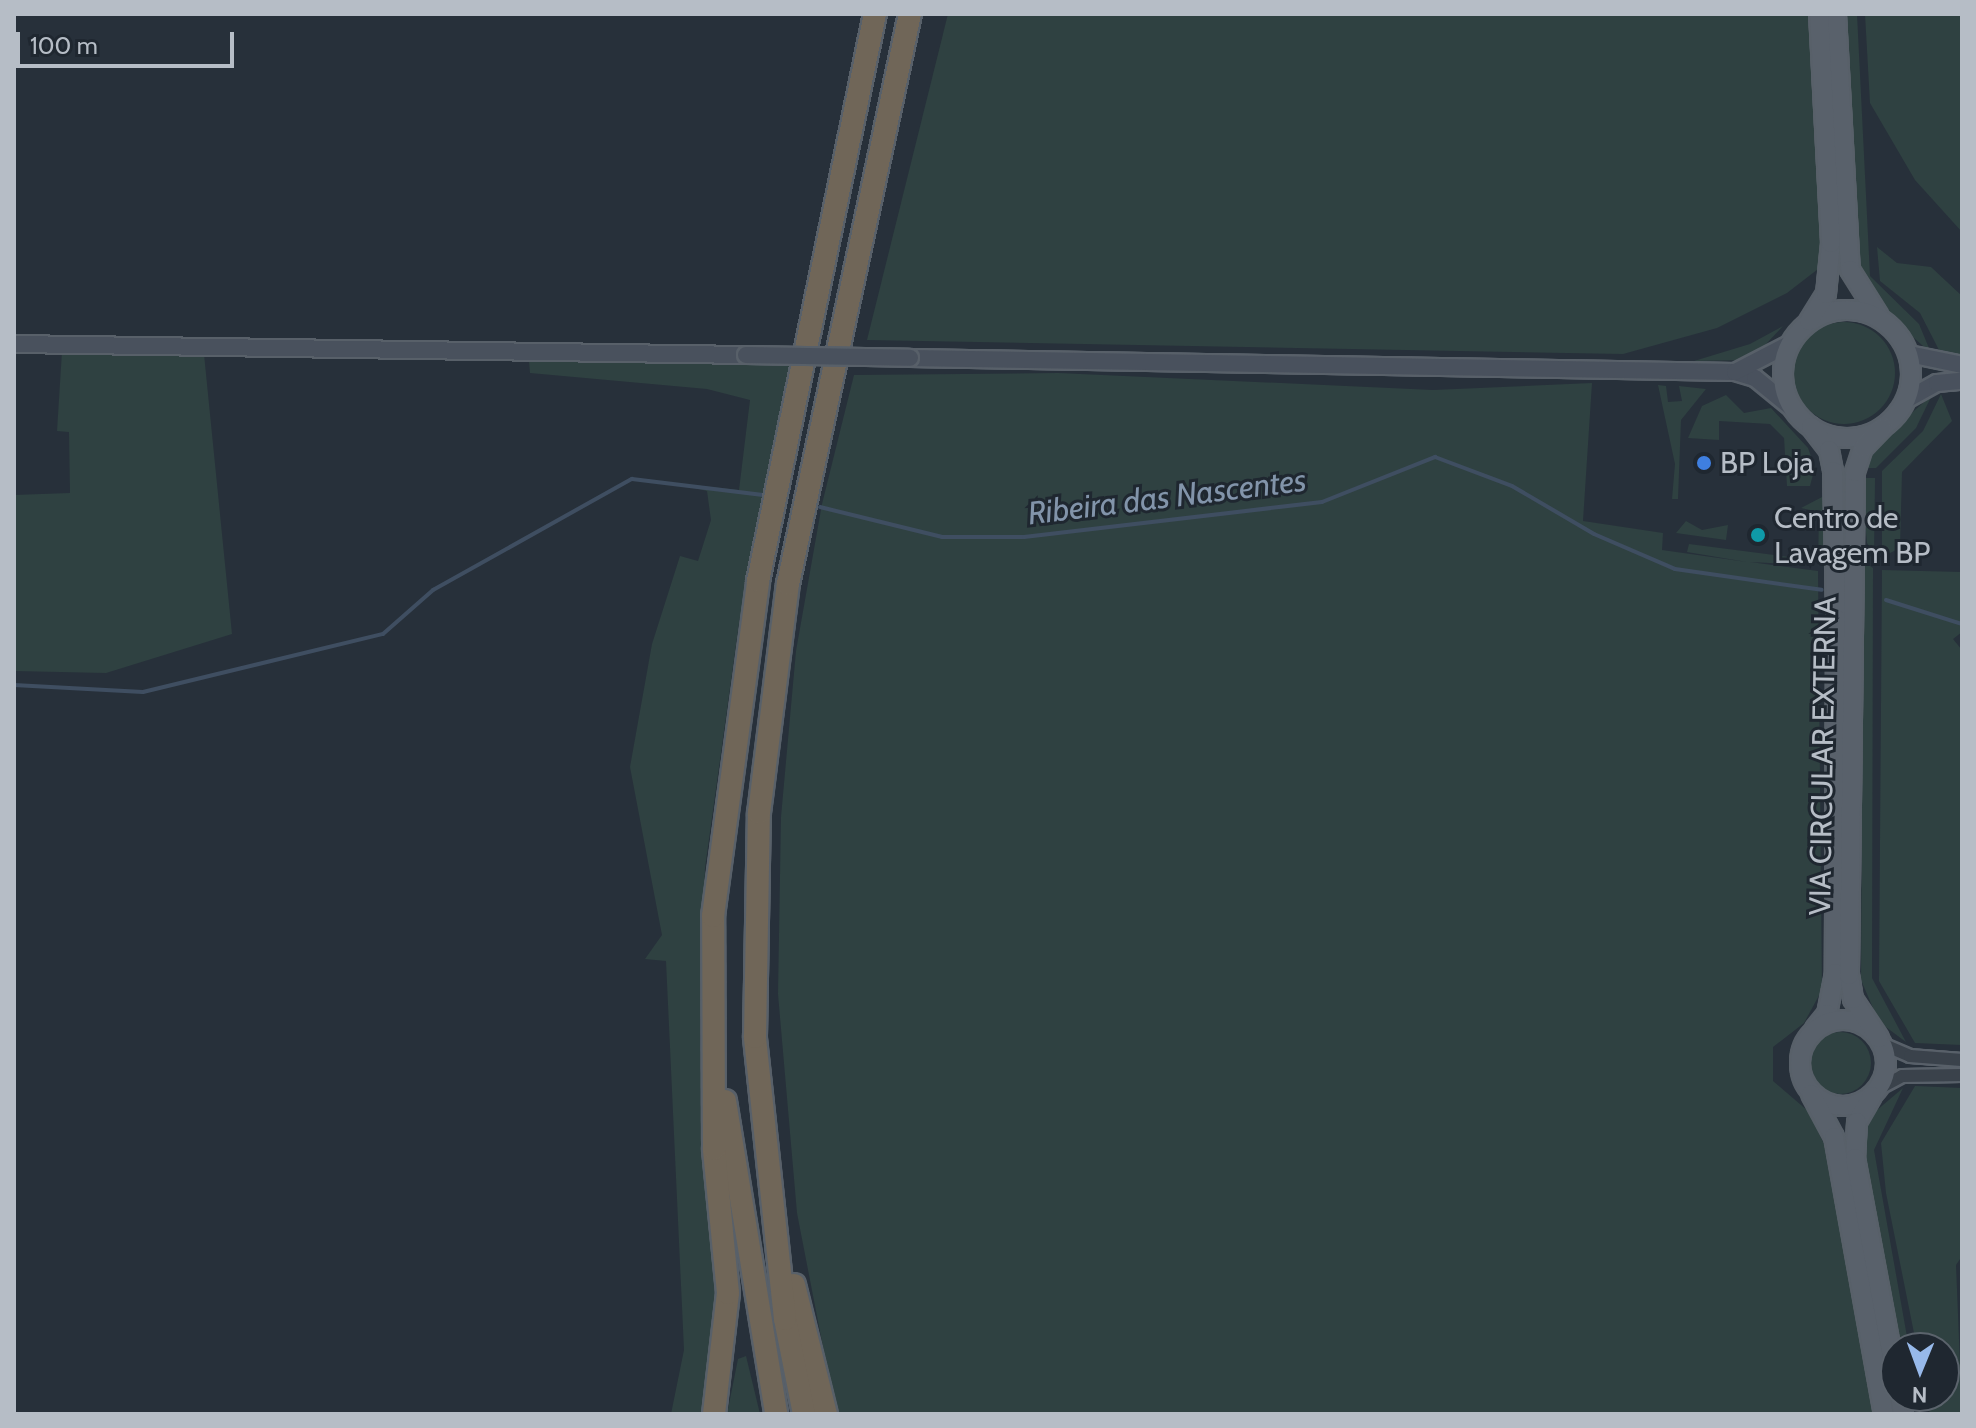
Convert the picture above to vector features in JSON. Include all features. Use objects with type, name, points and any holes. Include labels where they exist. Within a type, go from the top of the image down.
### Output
[{"type":"highway","points":[[714,1414],[728,1293],[714,1149],[713,916],[749,638],[875,14]]},
{"type":"highway","points":[[804,1414],[770,1187],[754,926],[769,696],[910,14]]},
{"type":"highway","points":[[714,1017],[746,1258],[776,1414]]},
{"type":"highway","points":[[770,1187],[826,1414]]},
{"type":"main road","points":[[1793,409],[1783,373],[1794,339],[1820,307],[1829,273],[1819,14]]},
{"type":"main road","points":[[1836,14],[1850,270],[1909,354],[1962,365]]},
{"type":"main road","points":[[1735,372],[1836,311],[1861,312],[1886,324]]},
{"type":"main road","points":[[14,344],[1735,372],[1755,378],[1811,427],[1846,438],[1882,428],[1906,400],[1937,383],[1962,381]]},
{"type":"main road","points":[[1906,400],[1909,354]]},
{"type":"main road","name":"VIA CIRCULAR EXTERNA","points":[[1811,427],[1829,450],[1833,471],[1836,619],[1835,973],[1827,1014],[1815,1029]]},
{"type":"main road","name":"VIA CIRCULAR EXTERNA","points":[[1880,1041],[1853,999],[1849,975],[1855,472],[1882,428]]},
{"type":"main road","points":[[1884,1414],[1834,1137],[1799,1066],[1815,1029],[1843,1020],[1880,1041],[1887,1066],[1857,1122],[1855,1158],[1888,1332]]},
{"type":"main road","points":[[1811,1094],[1846,1107],[1875,1092]]},
{"type":"street","points":[[1880,1041],[1910,1056],[1962,1060]]},
{"type":"street","points":[[1875,1092],[1902,1076],[1962,1075]]},
{"type":"shaded area","points":[[948,14],[1809,14],[1822,266],[1787,293],[1717,328],[1623,354],[867,340]]},
{"type":"shaded area","points":[[1846,14],[1857,14],[1870,276],[1919,324],[1931,353],[1870,299],[1860,272]]},
{"type":"shaded area","points":[[1865,14],[1962,14],[1962,232],[1915,180],[1870,103]]},
{"type":"shaded area","points":[[1877,247],[1897,263],[1931,267],[1962,296],[1962,355],[1939,350],[1920,313],[1880,281]]},
{"type":"shaded area","points":[[1844,322],[1863,326],[1880,337],[1891,354],[1895,373],[1891,392],[1880,409],[1863,420],[1844,424],[1825,420],[1808,409],[1797,392],[1793,373],[1797,354],[1808,337],[1825,326]]},
{"type":"shaded area","points":[[1783,326],[1751,360],[1694,361],[1750,344]]},
{"type":"shaded area","points":[[62,351],[204,354],[232,634],[106,673],[14,671],[14,495],[70,493],[69,432],[57,431]]},
{"type":"shaded area","points":[[529,361],[790,363],[739,623],[705,868],[700,1038],[721,1289],[707,1414],[671,1414],[684,1350],[666,961],[645,959],[662,935],[630,767],[652,644],[680,556],[698,561],[711,520],[707,491],[675,483],[739,490],[750,400],[707,389],[530,373]]},
{"type":"shaded area","points":[[1058,373],[1433,390],[1592,383],[1583,521],[1663,533],[1662,550],[1747,562],[1687,552],[1689,544],[1789,557],[1788,564],[1750,562],[1818,571],[1822,990],[1804,1023],[1773,1047],[1773,1081],[1808,1111],[1824,1144],[1874,1414],[836,1414],[797,1213],[778,994],[781,817],[796,651],[822,504],[854,375]]},
{"type":"shaded area","points":[[1658,385],[1666,386],[1668,402],[1682,401],[1679,386],[1706,389],[1681,420],[1678,499],[1672,499],[1675,464]]},
{"type":"shaded area","points":[[1941,394],[1952,421],[1902,472],[1900,548],[1882,557],[1882,471],[1923,431]]},
{"type":"shaded area","points":[[1726,395],[1744,413],[1771,408],[1808,448],[1815,467],[1810,486],[1787,486],[1784,438],[1770,424],[1719,421],[1719,440],[1688,438],[1702,406]]},
{"type":"shaded area","points":[[1932,395],[1916,428],[1876,468],[1862,468],[1872,448]]},
{"type":"shaded area","points":[[1861,478],[1875,478],[1874,554],[1867,543]]},
{"type":"shaded area","points":[[1824,496],[1824,553],[1818,566],[1819,512],[1801,508]]},
{"type":"shaded area","points":[[1686,521],[1702,530],[1728,525],[1726,540],[1676,533]]},
{"type":"shaded area","points":[[1863,561],[1873,568],[1872,978],[1906,1042],[1879,1022],[1861,980]]},
{"type":"shaded area","points":[[1882,570],[1962,572],[1962,632],[1953,639],[1962,650],[1962,1045],[1915,1043],[1879,981]]},
{"type":"shaded area","points":[[1840,1032],[1862,1041],[1871,1063],[1862,1085],[1840,1094],[1818,1085],[1809,1063],[1818,1041]]},
{"type":"shaded area","points":[[1915,1086],[1962,1088],[1962,1256],[1956,1265],[1959,1332],[1914,1332],[1886,1193],[1881,1143]]},
{"type":"shaded area","points":[[1903,1088],[1874,1150],[1906,1332],[1895,1332],[1862,1156],[1870,1116]]},
{"type":"shaded area","points":[[746,1356],[760,1414],[727,1414],[738,1359]]},
{"type":"shaded area","points":[[1960,1364],[1962,1414],[1930,1414],[1960,1412]]},
{"type":"waterway","name":"Ribeira das Nascentes","points":[[820,507],[942,537],[1024,537],[1322,502],[1435,457],[1512,486],[1594,534],[1675,569],[1822,590]]},
{"type":"waterway","name":"Ribeira das Nascentes","points":[[14,685],[143,692],[383,634],[433,590],[632,479],[763,495]]},
{"type":"waterway","name":"Ribeira das Nascentes","points":[[1886,600],[1962,624]]},
{"type":"place","name":"BP Loja","points":[[1704,463]]},
{"type":"place","name":"Centro de Lavagem BP","points":[[1758,535]]}]
